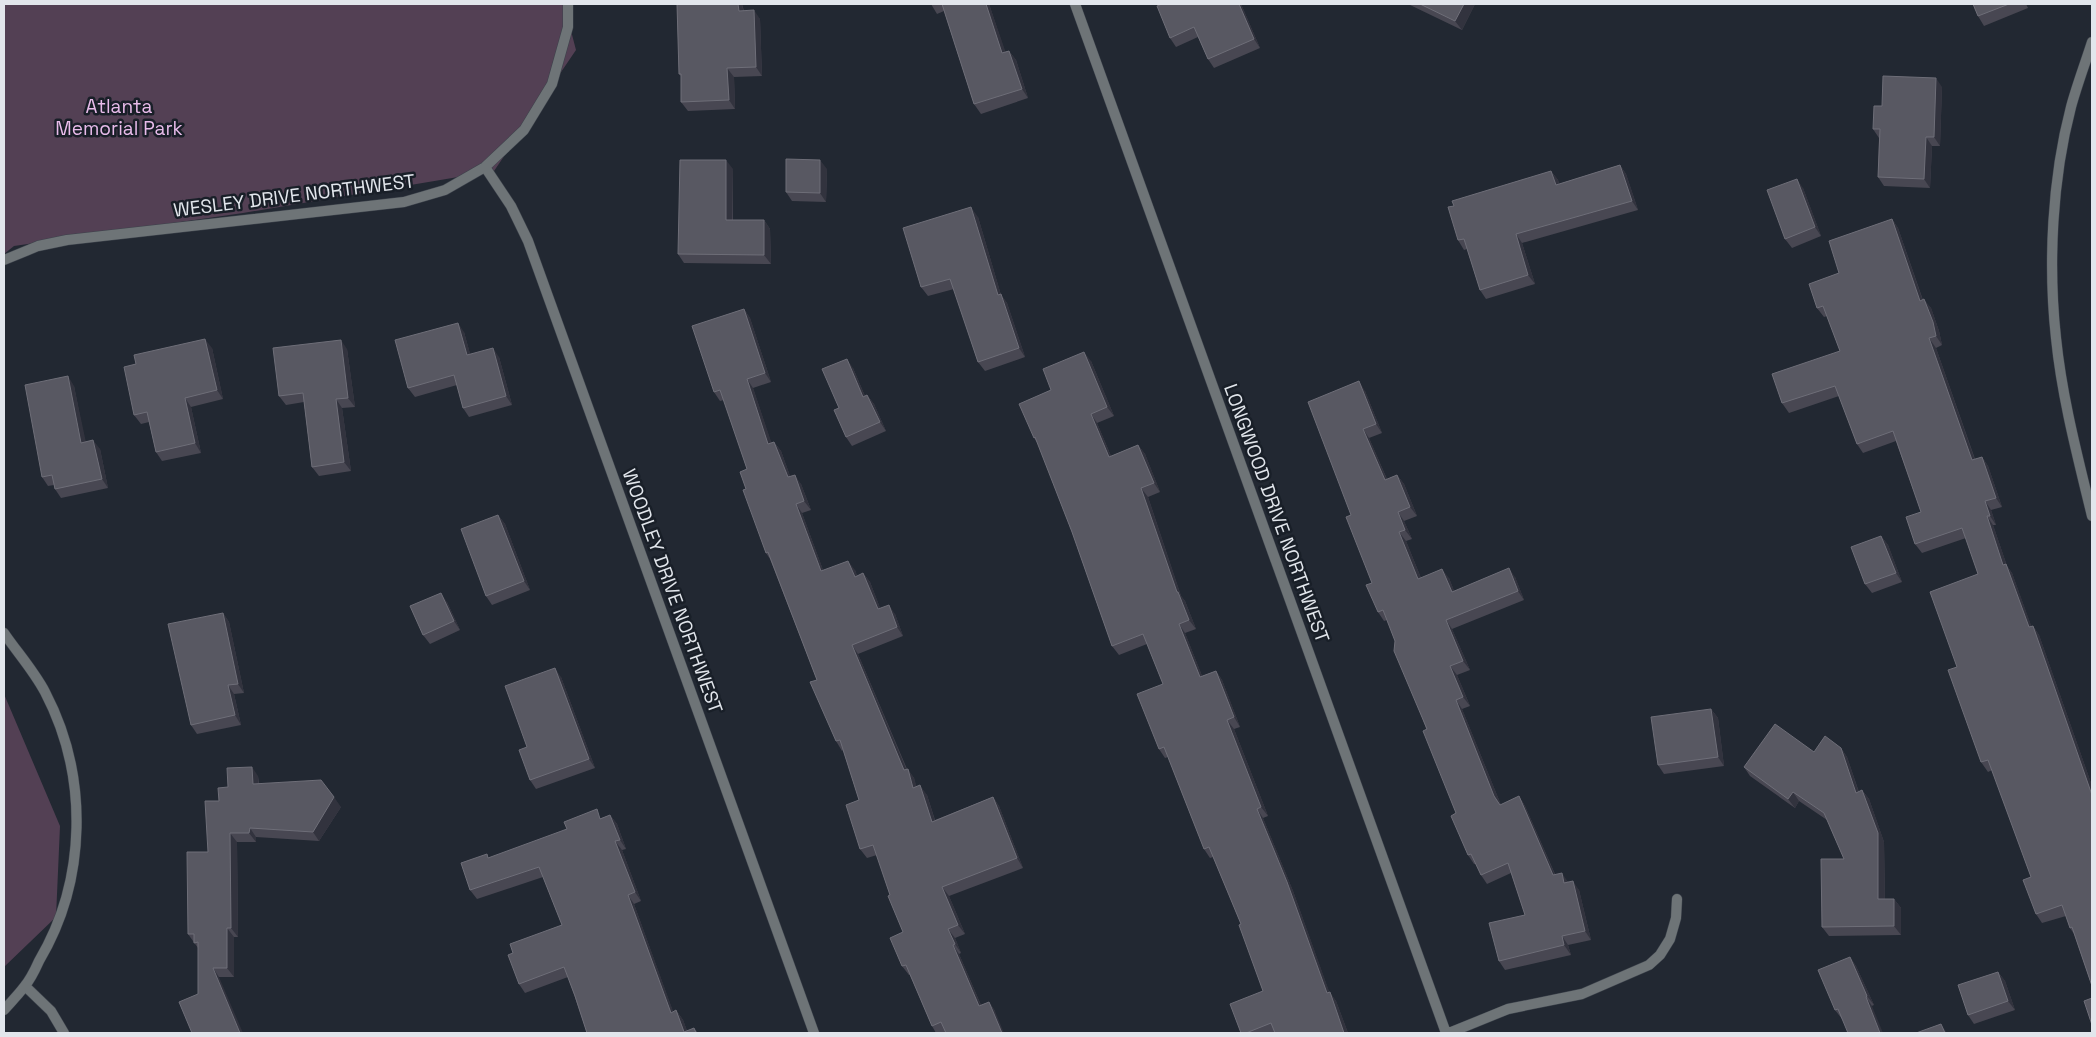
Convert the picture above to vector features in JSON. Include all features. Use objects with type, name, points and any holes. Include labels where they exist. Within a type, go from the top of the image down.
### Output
[{"type":"street","name":"WESLEY DRIVE NORTHWEST","points":[[4,260],[38,246],[67,240],[404,202],[445,190],[485,167],[524,130],[552,84],[568,27],[568,4]]},
{"type":"street","name":"LONGWOOD DRIVE NORTHWEST","points":[[1075,4],[1448,1033]]},
{"type":"street","points":[[2092,42],[2069,118],[2058,176],[2052,257],[2056,338],[2072,433],[2092,516]]},
{"type":"street","name":"WOODLEY DRIVE NORTHWEST","points":[[485,167],[511,206],[528,241],[814,1033]]},
{"type":"street","points":[[4,632],[44,691],[64,736],[75,783],[77,836],[69,890],[52,940],[25,986],[4,1010]]},
{"type":"street","points":[[1448,1033],[1508,1009],[1582,994],[1649,965],[1660,955],[1670,939],[1676,918],[1677,899]]},
{"type":"street","points":[[25,986],[51,1011],[64,1033]]},
{"type":"green space","name":"Atlanta Memorial Park","points":[[4,4],[564,4],[576,50],[494,171],[243,213],[14,246],[4,254]]},
{"type":"green space","points":[[4,694],[60,826],[56,917],[4,967]]},
{"type":"building","points":[[677,4],[738,4],[739,11],[754,10],[756,67],[727,68],[729,100],[681,102]]},
{"type":"building","points":[[942,4],[986,4],[1002,53],[1009,51],[1022,89],[974,104]]},
{"type":"building","points":[[1162,4],[1239,4],[1254,39],[1208,59],[1194,27],[1170,38],[1157,6]]},
{"type":"building","points":[[1420,4],[1464,4],[1455,21]]},
{"type":"building","points":[[1973,4],[2009,4],[1978,16]]},
{"type":"building","points":[[1883,76],[1936,78],[1934,137],[1926,137],[1924,179],[1878,177],[1880,129],[1873,129],[1874,106],[1882,106]]},
{"type":"building","points":[[786,159],[820,160],[820,193],[786,192]]},
{"type":"building","points":[[680,160],[726,160],[726,220],[764,220],[764,255],[678,254]]},
{"type":"building","points":[[1620,165],[1632,201],[1516,234],[1528,275],[1480,290],[1464,239],[1458,240],[1448,207],[1454,206],[1452,201],[1551,171],[1556,185]]},
{"type":"building","points":[[1797,179],[1815,227],[1785,239],[1767,190]]},
{"type":"building","points":[[971,207],[998,295],[1001,294],[1019,348],[978,362],[950,279],[921,287],[903,228]]},
{"type":"building","points":[[1892,219],[1920,301],[1924,299],[1933,322],[1936,336],[1929,338],[1972,460],[1982,457],[1996,498],[1985,501],[1990,516],[1987,516],[2003,565],[2006,564],[2029,627],[2033,626],[2092,795],[2092,986],[2072,927],[2070,928],[2062,905],[2036,914],[2023,880],[2031,877],[1988,760],[1981,762],[1948,670],[1957,667],[1930,592],[1978,574],[1962,528],[1915,544],[1906,517],[1921,512],[1893,431],[1857,444],[1835,386],[1782,403],[1772,374],[1840,351],[1823,306],[1817,308],[1809,284],[1839,273],[1829,241]]},
{"type":"building","points":[[744,309],[765,373],[747,379],[768,444],[774,442],[788,477],[795,475],[804,501],[796,504],[821,571],[848,561],[855,577],[863,573],[878,609],[889,605],[897,627],[852,645],[904,770],[908,769],[913,788],[920,785],[932,822],[993,797],[1017,858],[942,887],[958,925],[948,929],[955,944],[953,945],[979,1006],[989,1002],[1002,1033],[946,1033],[941,1022],[932,1026],[906,965],[902,966],[890,938],[903,932],[888,896],[890,895],[873,845],[860,849],[846,805],[859,800],[840,740],[836,741],[810,682],[817,680],[743,490],[746,489],[740,472],[747,469],[720,390],[714,392],[692,326]]},
{"type":"building","points":[[458,323],[467,355],[493,348],[506,396],[463,408],[454,375],[408,388],[395,340]]},
{"type":"building","points":[[205,339],[217,390],[185,398],[195,443],[156,452],[147,412],[134,415],[124,367],[136,364],[134,355]]},
{"type":"building","points":[[341,340],[348,398],[336,399],[344,462],[312,467],[303,393],[279,396],[273,348]]},
{"type":"building","points":[[1084,352],[1107,407],[1091,414],[1109,457],[1138,445],[1154,483],[1141,488],[1177,592],[1189,620],[1179,624],[1200,677],[1216,671],[1234,717],[1227,720],[1261,807],[1257,809],[1287,882],[1327,993],[1330,992],[1344,1033],[1275,1033],[1271,1023],[1246,1033],[1241,1033],[1230,1004],[1263,991],[1239,925],[1241,924],[1209,847],[1204,849],[1164,747],[1159,749],[1137,694],[1163,684],[1143,634],[1112,646],[1072,532],[1035,437],[1019,404],[1051,390],[1043,369]]},
{"type":"building","points":[[847,359],[863,397],[867,395],[880,422],[846,437],[834,410],[839,408],[822,369]]},
{"type":"building","points":[[68,376],[81,443],[93,440],[102,479],[55,489],[52,475],[42,477],[25,385]]},
{"type":"building","points":[[1359,381],[1376,424],[1363,429],[1385,480],[1397,475],[1410,507],[1398,512],[1405,530],[1399,532],[1418,579],[1442,569],[1452,592],[1509,568],[1518,591],[1446,620],[1463,661],[1450,666],[1463,697],[1456,700],[1494,796],[1500,805],[1519,796],[1553,875],[1562,873],[1564,883],[1573,881],[1585,931],[1562,936],[1564,945],[1499,961],[1489,923],[1525,915],[1508,863],[1481,875],[1471,854],[1468,855],[1451,816],[1456,813],[1423,731],[1427,729],[1394,651],[1395,641],[1383,610],[1378,612],[1366,585],[1372,583],[1346,517],[1351,515],[1308,402]]},
{"type":"building","points":[[498,515],[524,581],[486,596],[461,529]]},
{"type":"building","points":[[1881,536],[1896,573],[1865,584],[1851,547]]},
{"type":"building","points":[[441,593],[454,621],[423,635],[410,606]]},
{"type":"building","points":[[223,613],[238,684],[228,685],[235,715],[191,725],[168,624]]},
{"type":"building","points":[[555,668],[589,759],[530,780],[519,750],[527,747],[505,686]]},
{"type":"building","points":[[1711,709],[1718,757],[1658,765],[1651,717]]},
{"type":"building","points":[[1775,724],[1814,752],[1825,736],[1841,748],[1856,793],[1862,790],[1878,833],[1878,899],[1894,899],[1894,926],[1822,927],[1821,859],[1844,859],[1824,813],[1793,792],[1788,799],[1744,767]]},
{"type":"building","points":[[252,767],[253,784],[321,780],[334,797],[313,832],[250,828],[249,833],[230,833],[231,928],[227,928],[227,968],[213,968],[240,1033],[192,1033],[179,1002],[198,994],[198,942],[194,943],[194,934],[188,934],[187,852],[208,852],[205,801],[219,801],[218,788],[228,787],[227,768]]},
{"type":"building","points":[[597,809],[600,819],[610,815],[620,840],[615,841],[635,892],[628,895],[671,1013],[676,1010],[684,1032],[694,1028],[696,1033],[587,1033],[564,967],[519,984],[508,955],[513,953],[510,944],[562,925],[539,867],[470,890],[461,863],[487,854],[488,858],[567,829],[564,822]]},
{"type":"building","points":[[1850,957],[1880,1033],[1848,1033],[1838,1009],[1835,1010],[1818,970]]},
{"type":"building","points":[[1998,972],[2008,1001],[1968,1015],[1958,985]]},
{"type":"building","points":[[2092,998],[2092,1025],[2084,1001]]},
{"type":"building","points":[[1941,1024],[1945,1033],[1916,1033]]}]
